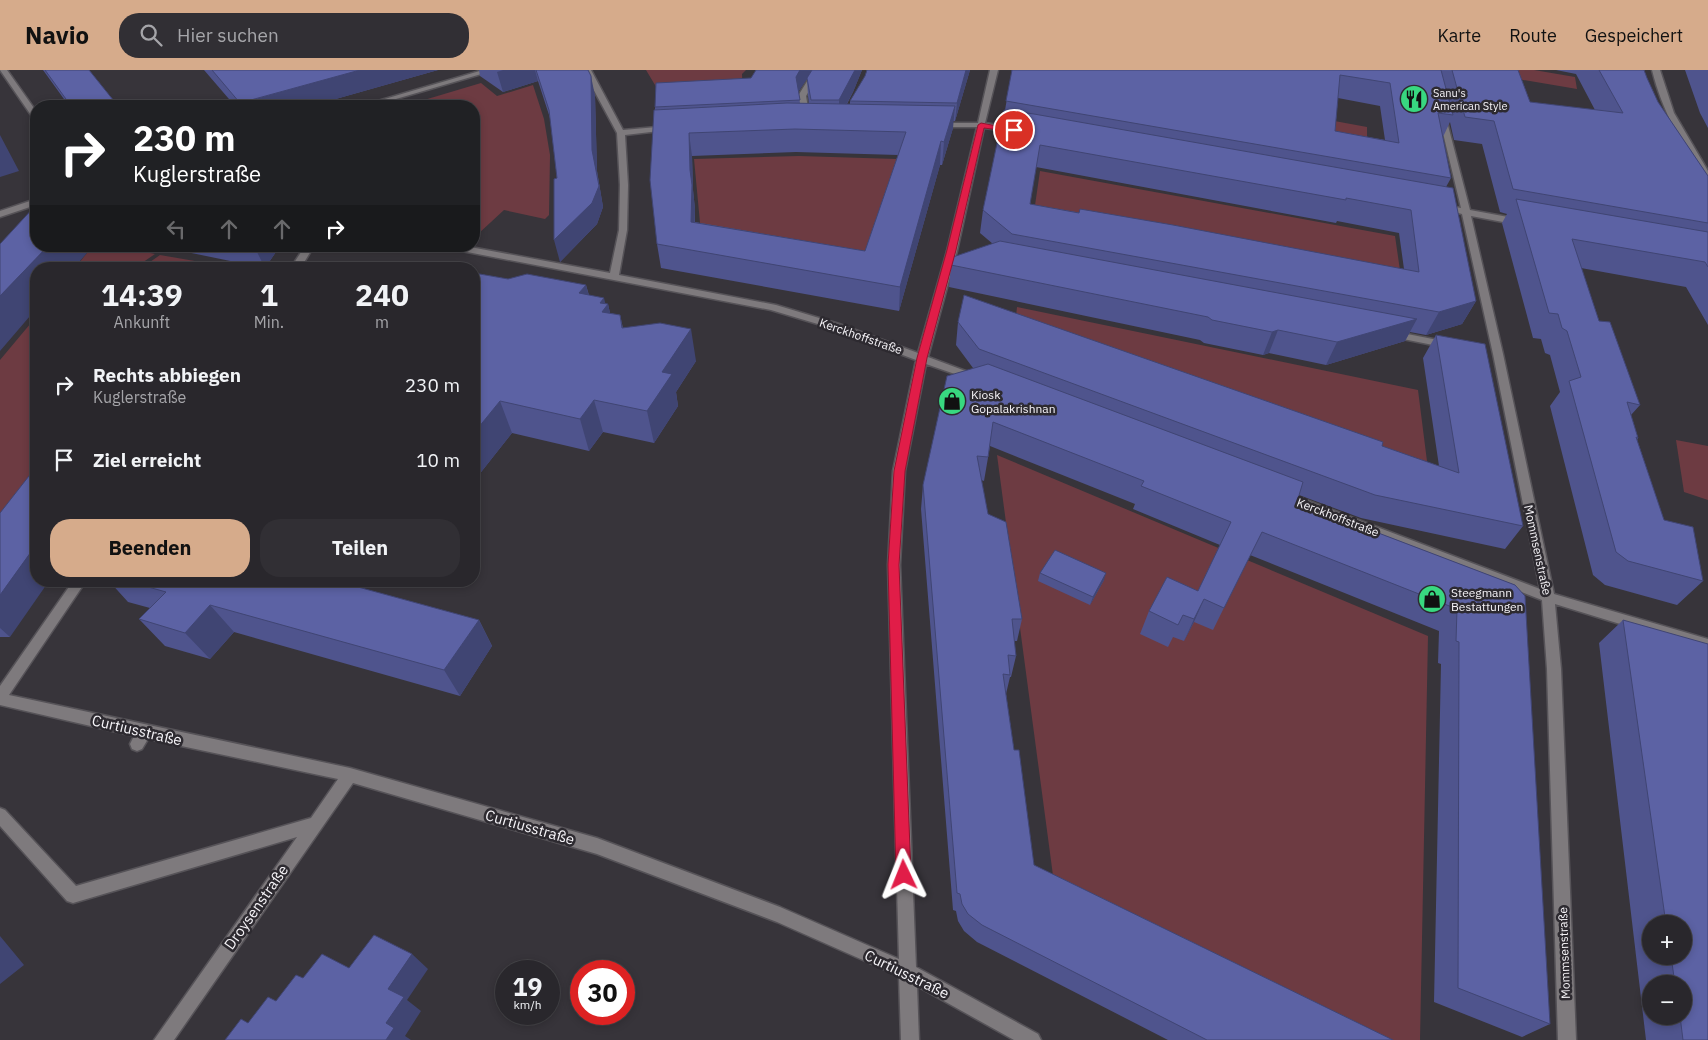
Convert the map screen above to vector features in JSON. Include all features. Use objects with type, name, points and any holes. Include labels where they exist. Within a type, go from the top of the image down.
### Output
[{"type":"street","points":[[3,70],[30,108]]},
{"type":"street","points":[[386,100],[490,70]]},
{"type":"street","points":[[587,70],[620,133],[624,185],[623,230],[614,276]]},
{"type":"street","points":[[807,123],[802,96],[818,70]]},
{"type":"street","points":[[910,1040],[906,971],[894,565],[899,471],[922,358],[956,251],[994,70]]},
{"type":"street","points":[[1656,70],[1666,109],[1708,178]]},
{"type":"street","name":"Mommsenstraße","points":[[1440,108],[1466,212],[1493,354],[1548,597],[1554,669],[1567,1040]]},
{"type":"street","points":[[932,124],[981,125],[1023,131]]},
{"type":"street","points":[[620,133],[680,128]]},
{"type":"street","points":[[0,214],[30,204]]},
{"type":"street","points":[[1427,205],[1524,222]]},
{"type":"street","name":"Kerckhoffstraße","points":[[480,252],[773,308],[834,326],[986,382]]},
{"type":"street","points":[[1381,332],[1458,347]]},
{"type":"street","name":"Kerckhoffstraße","points":[[1272,492],[1548,597],[1708,644]]},
{"type":"street","points":[[0,698],[76,587]]},
{"type":"street","name":"Curtiusstraße","points":[[0,698],[141,738],[350,775],[597,846],[780,915],[906,971],[1032,1040]]},
{"type":"street","name":"Droysenstraße","points":[[163,1040],[350,775]]},
{"type":"street","points":[[0,815],[73,895],[315,824]]},
{"type":"shaded area","points":[[646,70],[746,70],[742,74],[743,96],[661,95]]},
{"type":"shaded area","points":[[1503,70],[1534,70],[1575,77],[1577,89],[1506,77]]},
{"type":"shaded area","points":[[481,83],[497,96],[533,85],[544,119],[550,155],[549,215],[545,219],[504,210],[480,232],[480,100],[424,100]]},
{"type":"shaded area","points":[[1329,120],[1367,127],[1367,145],[1325,155]]},
{"type":"shaded area","points":[[799,156],[897,159],[859,270],[702,244],[694,159]]},
{"type":"shaded area","points":[[1040,171],[1395,236],[1403,291],[1033,219]]},
{"type":"shaded area","points":[[88,252],[145,252],[155,254],[143,262],[80,262]]},
{"type":"shaded area","points":[[160,255],[201,262],[150,262]]},
{"type":"shaded area","points":[[1017,307],[1418,390],[1430,485],[1014,334]]},
{"type":"shaded area","points":[[30,324],[30,499],[0,539],[0,360]]},
{"type":"shaded area","points":[[1676,440],[1708,446],[1708,500],[1684,492]]},
{"type":"shaded area","points":[[997,455],[1428,636],[1420,1040],[1380,1040],[1054,883]]},
{"type":"building","points":[[45,70],[89,70],[113,100],[67,100]]},
{"type":"building","points":[[212,70],[360,70],[251,100],[237,100]]},
{"type":"building","points":[[536,70],[588,70],[591,76],[592,150],[599,186],[592,203],[554,240],[554,179],[557,178],[549,110]]},
{"type":"building","points":[[756,70],[800,70],[796,77],[800,100],[655,107],[656,83],[751,78]]},
{"type":"building","points":[[812,70],[855,70],[839,100],[811,100],[807,78]]},
{"type":"building","points":[[867,70],[966,70],[957,103],[850,101]]},
{"type":"building","points":[[1012,70],[1441,70],[1453,115],[1438,113],[1451,178],[1006,101]],"holes":[[[1340,75],[1390,83],[1399,143],[1335,131]]]},
{"type":"building","points":[[1452,70],[1518,70],[1530,102],[1623,113],[1599,70],[1644,70],[1658,102],[1708,176],[1708,223],[1513,189],[1494,121],[1465,117]]},
{"type":"building","points":[[787,103],[955,106],[944,142],[941,141],[900,287],[657,244],[650,180],[654,110]],"holes":[[[795,129],[906,132],[865,251],[691,222],[692,185],[689,133]]]},
{"type":"building","points":[[1004,110],[1453,188],[1476,301],[1439,312],[1012,234],[983,210]],"holes":[[[1040,145],[1346,200],[1346,198],[1411,210],[1419,272],[1173,225],[1080,209],[1079,213],[1030,204]]]},
{"type":"building","points":[[1516,199],[1708,232],[1708,267],[1705,262],[1572,239],[1599,321],[1610,322],[1640,405],[1627,402],[1638,438],[1636,437],[1664,520],[1693,527],[1703,581],[1628,561],[1616,552],[1569,381],[1581,377],[1567,331],[1562,328],[1558,314],[1549,313]]},
{"type":"building","points":[[30,212],[30,252],[42,252],[33,262],[30,262],[30,265],[0,296],[0,244]]},
{"type":"building","points":[[1000,241],[1417,319],[1337,342],[1278,330],[1272,332],[1212,320],[1208,317],[951,265],[953,257]]},
{"type":"building","points":[[480,274],[508,279],[527,274],[586,285],[579,293],[604,298],[600,303],[608,304],[602,312],[620,315],[622,328],[660,323],[691,329],[662,372],[672,374],[647,411],[594,400],[580,419],[500,401],[480,426]]},
{"type":"building","points":[[964,295],[1383,442],[1382,446],[1459,473],[1436,335],[1485,344],[1523,526],[1375,495],[979,349],[958,322]]},
{"type":"building","points":[[988,364],[1303,482],[1297,502],[1515,585],[1525,596],[1550,1024],[1458,988],[1459,642],[1456,641],[1457,609],[1262,532],[1224,608],[1204,599],[1194,619],[1183,615],[1178,625],[1149,611],[1167,577],[1198,591],[1231,522],[1141,486],[1144,481],[993,422],[988,457],[977,456],[988,514],[1006,522],[1022,619],[1012,619],[1016,656],[1008,655],[1010,675],[1003,674],[1014,750],[1019,750],[1034,865],[1393,1040],[1207,1040],[982,925],[968,914],[962,904],[960,894],[957,893],[923,485],[947,376]]},
{"type":"building","points":[[30,475],[30,553],[0,595],[0,513]]},
{"type":"building","points":[[1055,550],[1106,573],[1093,597],[1040,573]]},
{"type":"building","points":[[148,587],[358,587],[479,620],[444,670],[210,605],[185,633],[139,619],[166,592]]},
{"type":"building","points":[[1623,620],[1708,644],[1708,1040],[1683,1040],[1681,1025],[1692,1025],[1692,975],[1674,975],[1672,965],[1692,965],[1692,915],[1665,915]]},
{"type":"building","points":[[374,935],[412,954],[388,989],[404,997],[386,1023],[394,1028],[386,1040],[225,1040],[241,1019],[248,1023],[268,997],[276,1001],[296,975],[303,978],[322,954],[349,968]]},
{"type":"place","name":"Sanu's American Style","points":[[1414,99]]},
{"type":"place","name":"Kiosk Gopalakrishnan","points":[[952,401]]},
{"type":"place","name":"Steegmann Bestattungen","points":[[1432,599]]},
{"type":"route","points":[[904,875],[894,565],[899,471],[922,358],[952,250],[981,125],[1014,130]]}]
